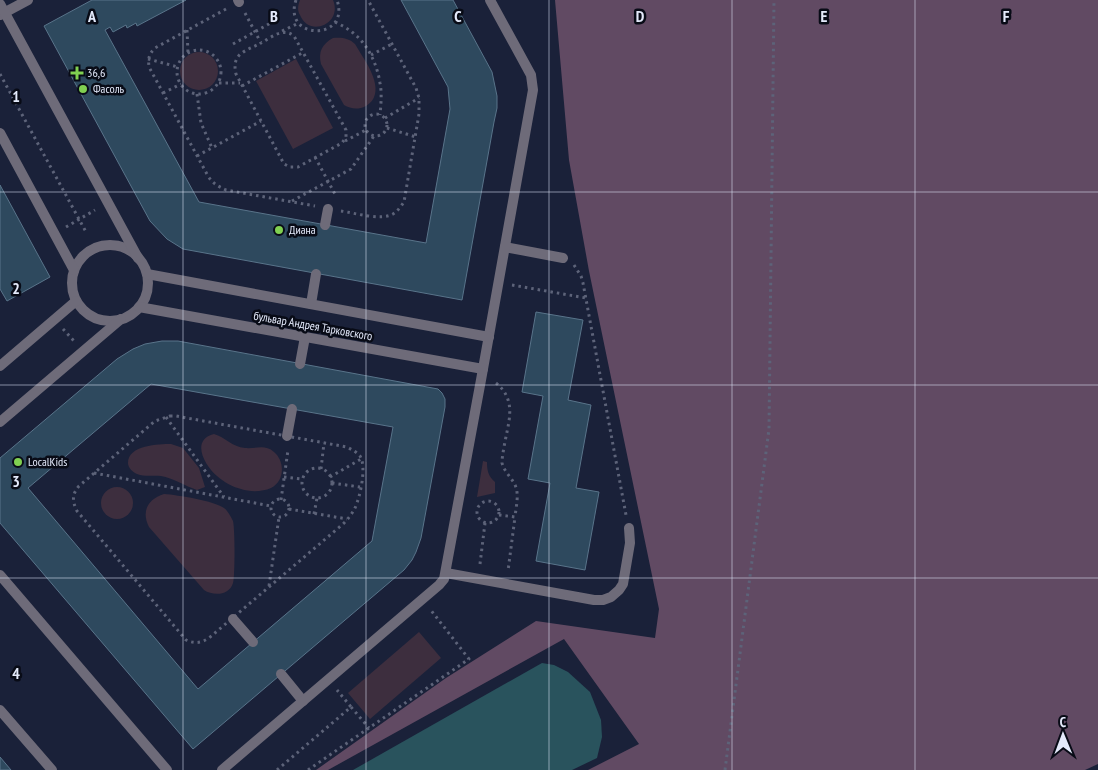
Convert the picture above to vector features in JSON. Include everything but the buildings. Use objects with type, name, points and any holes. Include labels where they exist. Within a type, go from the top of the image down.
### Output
[{"type":"street","points":[[0,422],[122,319],[139,307],[146,295],[148,281],[144,266],[2,11],[28,0]]},
{"type":"street","points":[[222,770],[440,585],[444,579],[533,90],[531,75],[490,0]]},
{"type":"street","points":[[0,133],[74,270]]},
{"type":"street","points":[[325,225],[328,208]]},
{"type":"street","points":[[122,319],[101,320],[91,316],[83,309],[76,301],[72,285],[74,270],[88,252],[98,247],[120,246],[138,258]]},
{"type":"street","points":[[505,247],[563,258]]},
{"type":"street","name":"бульвар Андрея Тарковского","points":[[147,274],[489,337]]},
{"type":"street","points":[[311,304],[316,274]]},
{"type":"street","points":[[0,366],[76,301]]},
{"type":"street","name":"бульвар Андрея Тарковского","points":[[139,307],[483,369]]},
{"type":"street","points":[[300,364],[305,337]]},
{"type":"street","points":[[288,437],[292,409]]},
{"type":"street","points":[[446,573],[594,600],[603,600],[619,590],[623,584],[630,543],[629,528]]},
{"type":"street","points":[[0,575],[167,770]]},
{"type":"street","points":[[233,618],[253,642]]},
{"type":"street","points":[[280,674],[303,701]]},
{"type":"street","points":[[0,710],[52,770]]},
{"type":"path","points":[[296,0],[294,12],[299,23],[304,28],[317,32],[330,27],[335,22],[338,16],[338,1]]},
{"type":"path","points":[[261,43],[239,1],[155,48],[150,53],[148,67],[212,182],[226,190],[344,212],[386,217],[399,209],[404,202],[416,137],[419,98],[416,88],[368,0]]},
{"type":"path","points":[[725,770],[769,429],[774,0]]},
{"type":"path","points":[[233,44],[276,20]]},
{"type":"path","points":[[335,22],[356,35],[372,55],[380,82],[380,115]]},
{"type":"path","points":[[299,23],[237,56],[234,68],[286,166],[298,167],[366,130]]},
{"type":"path","points":[[187,30],[188,53]]},
{"type":"path","points":[[282,32],[291,33],[304,52],[346,130],[346,137],[342,143]]},
{"type":"path","points":[[372,55],[392,44]]},
{"type":"path","points":[[202,49],[215,56],[219,61],[222,68],[219,83],[209,92],[197,94],[190,92],[181,84],[178,78],[178,67],[183,56],[188,53],[202,49]]},
{"type":"path","points":[[219,83],[241,84],[304,52]]},
{"type":"path","points":[[148,59],[178,67]]},
{"type":"path","points":[[0,74],[86,232]]},
{"type":"path","points":[[163,93],[181,84]]},
{"type":"path","points":[[197,94],[202,123],[213,148]]},
{"type":"path","points":[[384,118],[419,98]]},
{"type":"path","points":[[375,114],[380,115],[387,123],[386,128],[380,135],[374,136],[366,130],[366,120],[375,114]]},
{"type":"path","points":[[197,156],[261,121]]},
{"type":"path","points":[[386,128],[416,137]]},
{"type":"path","points":[[291,202],[348,171],[353,167],[374,136]]},
{"type":"path","points":[[315,158],[336,196]]},
{"type":"path","points":[[54,233],[108,203]]},
{"type":"path","points":[[340,204],[344,212]]},
{"type":"path","points":[[563,258],[578,270],[583,283],[629,528]]},
{"type":"path","points":[[499,283],[586,298]]},
{"type":"path","points":[[55,319],[83,352]]},
{"type":"path","points":[[481,380],[495,382],[505,393],[511,410],[502,460],[505,471],[514,483],[517,496],[506,584]]},
{"type":"path","points":[[176,416],[347,447],[361,458],[363,471],[355,507],[348,520],[209,638],[197,644],[186,640],[73,504],[74,491],[79,486],[155,421],[166,417],[176,416]]},
{"type":"path","points":[[166,417],[224,497]]},
{"type":"path","points":[[281,500],[288,437]]},
{"type":"path","points":[[321,469],[324,443]]},
{"type":"path","points":[[330,477],[361,458]]},
{"type":"path","points":[[321,469],[325,470],[332,483],[329,492],[317,498],[305,492],[302,479],[309,470],[321,469]]},
{"type":"path","points":[[93,473],[271,506]]},
{"type":"path","points":[[284,477],[302,479]]},
{"type":"path","points":[[332,483],[360,487]]},
{"type":"path","points":[[314,514],[317,498]]},
{"type":"path","points":[[281,500],[287,503],[289,509],[285,516],[279,517],[273,515],[271,506],[275,501],[281,500]]},
{"type":"path","points":[[492,501],[500,509],[499,515],[491,523],[485,523],[477,515],[477,509],[480,504],[492,501]]},
{"type":"path","points":[[289,509],[348,520]]},
{"type":"path","points":[[499,515],[514,517]]},
{"type":"path","points":[[269,587],[279,517]]},
{"type":"path","points":[[478,579],[485,523]]},
{"type":"path","points":[[308,770],[469,660],[422,600]]},
{"type":"path","points":[[328,680],[369,728]]},
{"type":"path","points":[[277,770],[351,707]]},
{"type":"shaded area","points":[[300,0],[333,0],[335,8],[333,16],[324,25],[310,26],[304,22],[299,13]]},
{"type":"shaded area","points":[[555,0],[1098,0],[1098,764],[1085,770],[588,770],[639,744],[564,639],[328,770],[316,770],[446,678],[536,621],[655,638],[659,609],[589,271],[569,160]]},
{"type":"shaded area","points":[[333,38],[345,38],[353,42],[372,73],[376,88],[375,95],[366,106],[355,109],[344,105],[321,64],[320,56],[322,49]]},
{"type":"shaded area","points":[[199,52],[212,58],[218,71],[212,84],[199,90],[186,84],[180,71],[186,58]]},
{"type":"shaded area","points":[[296,59],[333,128],[293,149],[256,81]]},
{"type":"shaded area","points":[[214,434],[240,447],[264,447],[274,452],[282,466],[281,476],[276,485],[264,490],[248,491],[231,486],[212,472],[204,460],[201,447],[207,437]]},
{"type":"shaded area","points":[[171,444],[183,448],[199,468],[205,487],[197,490],[166,477],[140,475],[129,467],[129,457],[138,449],[152,445]]},
{"type":"shaded area","points":[[483,461],[487,462],[488,473],[495,482],[495,493],[477,497]]},
{"type":"shaded area","points":[[117,487],[123,488],[128,492],[132,497],[132,509],[128,514],[123,518],[117,519],[111,518],[106,514],[102,509],[101,503],[102,497],[106,492],[111,488]]},
{"type":"shaded area","points":[[164,494],[219,505],[229,514],[234,526],[233,583],[224,593],[216,594],[204,590],[149,527],[146,516],[148,506],[158,496]]},
{"type":"shaded area","points":[[419,632],[441,658],[370,719],[348,693]]},
{"type":"shaded area","points":[[542,663],[554,665],[568,672],[590,692],[601,720],[602,737],[597,758],[572,770],[353,770]]},
{"type":"place","name":"36,6","points":[[77,73]]},
{"type":"place","name":"Фасоль","points":[[83,89]]},
{"type":"place","name":"Диана","points":[[279,230]]},
{"type":"place","name":"LocalKids","points":[[18,462]]}]
